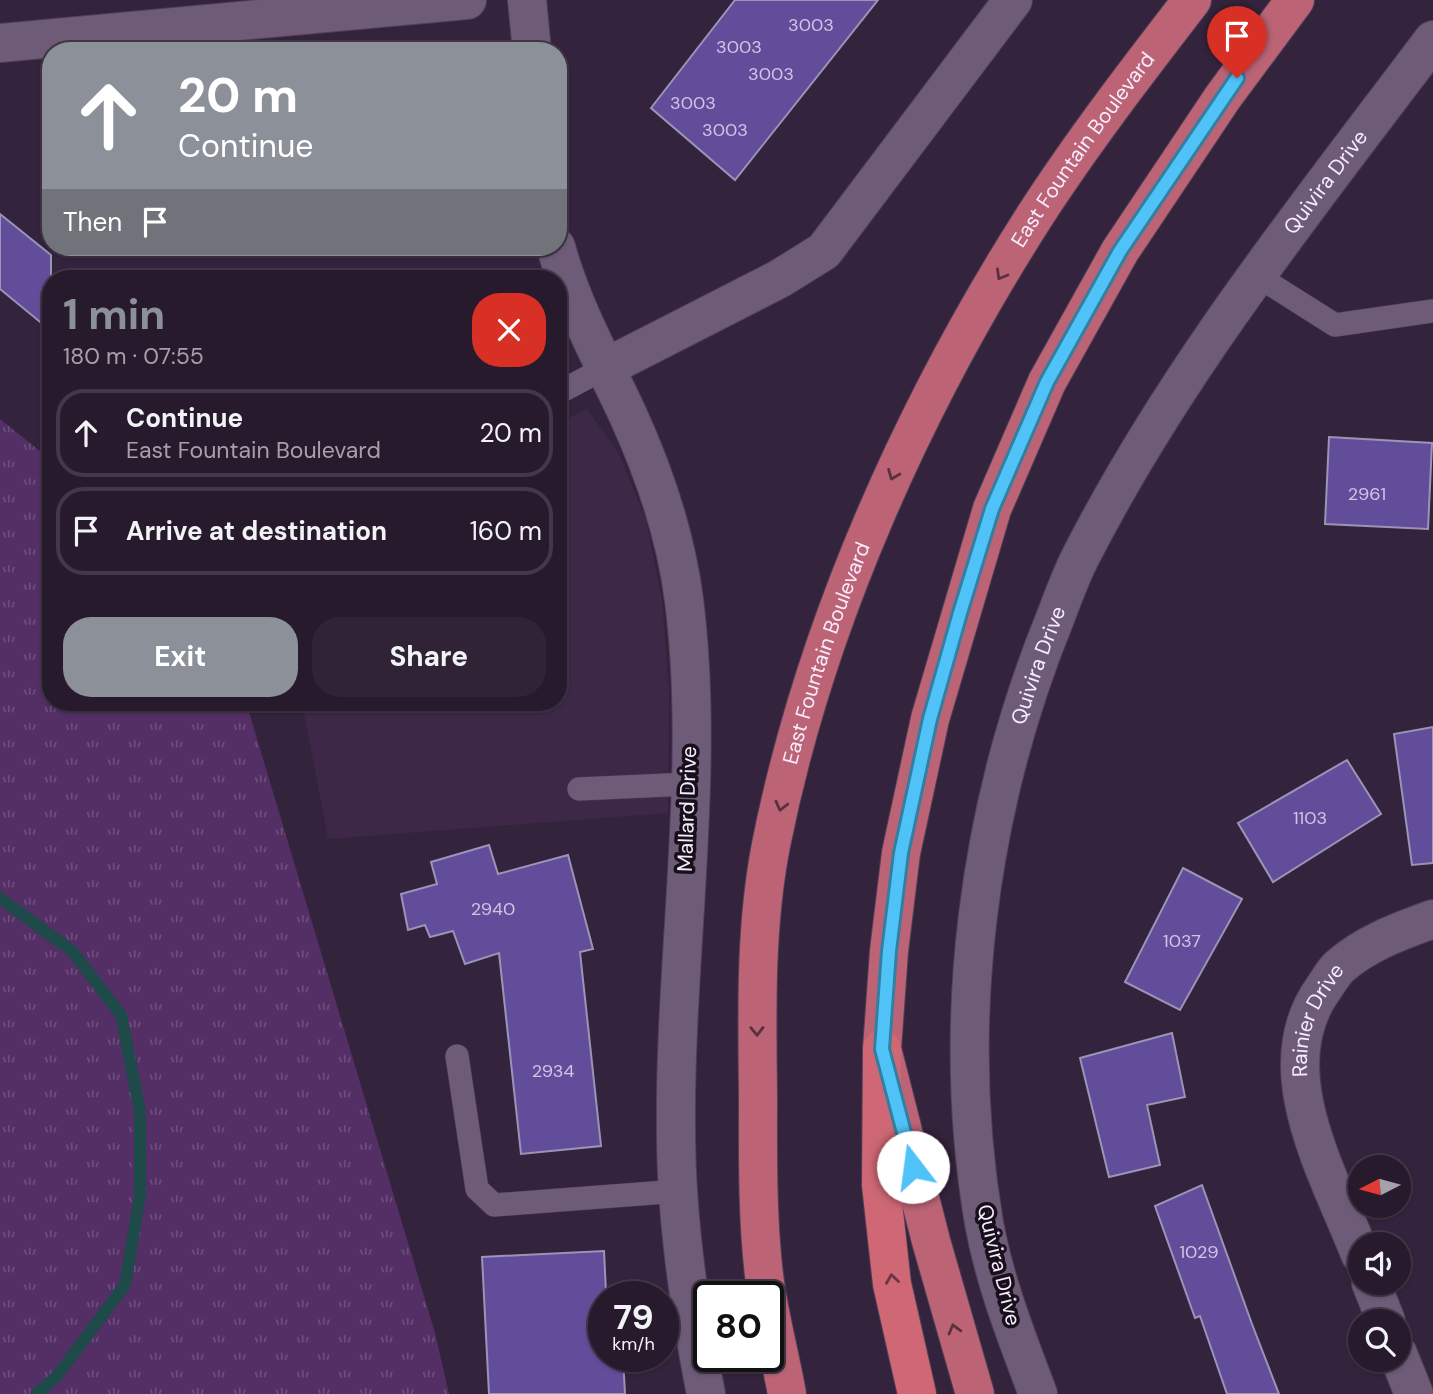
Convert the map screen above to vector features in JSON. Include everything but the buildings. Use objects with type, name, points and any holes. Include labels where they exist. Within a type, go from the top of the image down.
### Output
[{"type":"highway","name":"East Fountain Boulevard","points":[[788,1394],[764,1275],[758,1139],[756,973],[771,847],[807,702],[898,463],[959,348],[1035,215],[1117,97],[1192,0]]},
{"type":"highway","points":[[916,1394],[892,1284],[881,1185],[882,1049],[889,951],[901,853],[930,719],[992,509],[1047,382],[1120,251],[1223,97],[1295,0]]},
{"type":"highway","points":[[882,1049],[930,1241],[975,1394]]},
{"type":"street","points":[[0,43],[467,0]]},
{"type":"street","points":[[527,0],[531,42]]},
{"type":"street","points":[[605,368],[779,279],[824,251],[1013,0]]},
{"type":"street","name":"Quivira Drive","points":[[1038,1394],[1005,1307],[985,1223],[975,1131],[970,1033],[978,923],[996,806],[1033,673],[1081,555],[1150,433],[1256,275],[1433,40]]},
{"type":"street","name":"Mallard Drive","points":[[567,281],[653,476],[673,545],[684,599],[689,656],[689,784],[676,1132],[692,1322],[706,1394]]},
{"type":"street","name":"Rainier Drive","points":[[1351,1232],[1305,1112],[1297,1055],[1309,1008],[1338,968],[1384,937],[1433,919]]},
{"type":"street","points":[[1405,1372],[1414,1394]]},
{"type":"lane","points":[[1256,275],[1335,325],[1433,311]]},
{"type":"lane","points":[[567,388],[605,368]]},
{"type":"lane","points":[[579,789],[689,784]]},
{"type":"lane","points":[[457,1056],[477,1189],[494,1205],[679,1191]]},
{"type":"shaded area","points":[[587,409],[619,454],[646,520],[662,600],[669,691],[668,813],[328,839],[304,711],[567,711],[567,419]]},
{"type":"green space","points":[[0,419],[42,453],[42,711],[249,711],[435,1333],[449,1394],[0,1394]]},
{"type":"waterway","points":[[0,898],[72,951],[121,1015],[140,1111],[140,1195],[125,1285],[57,1376],[36,1394]]},
{"type":"route","points":[[913,1167],[882,1049],[889,951],[901,853],[930,719],[960,613],[992,509],[1047,382],[1120,251],[1237,78]]}]
